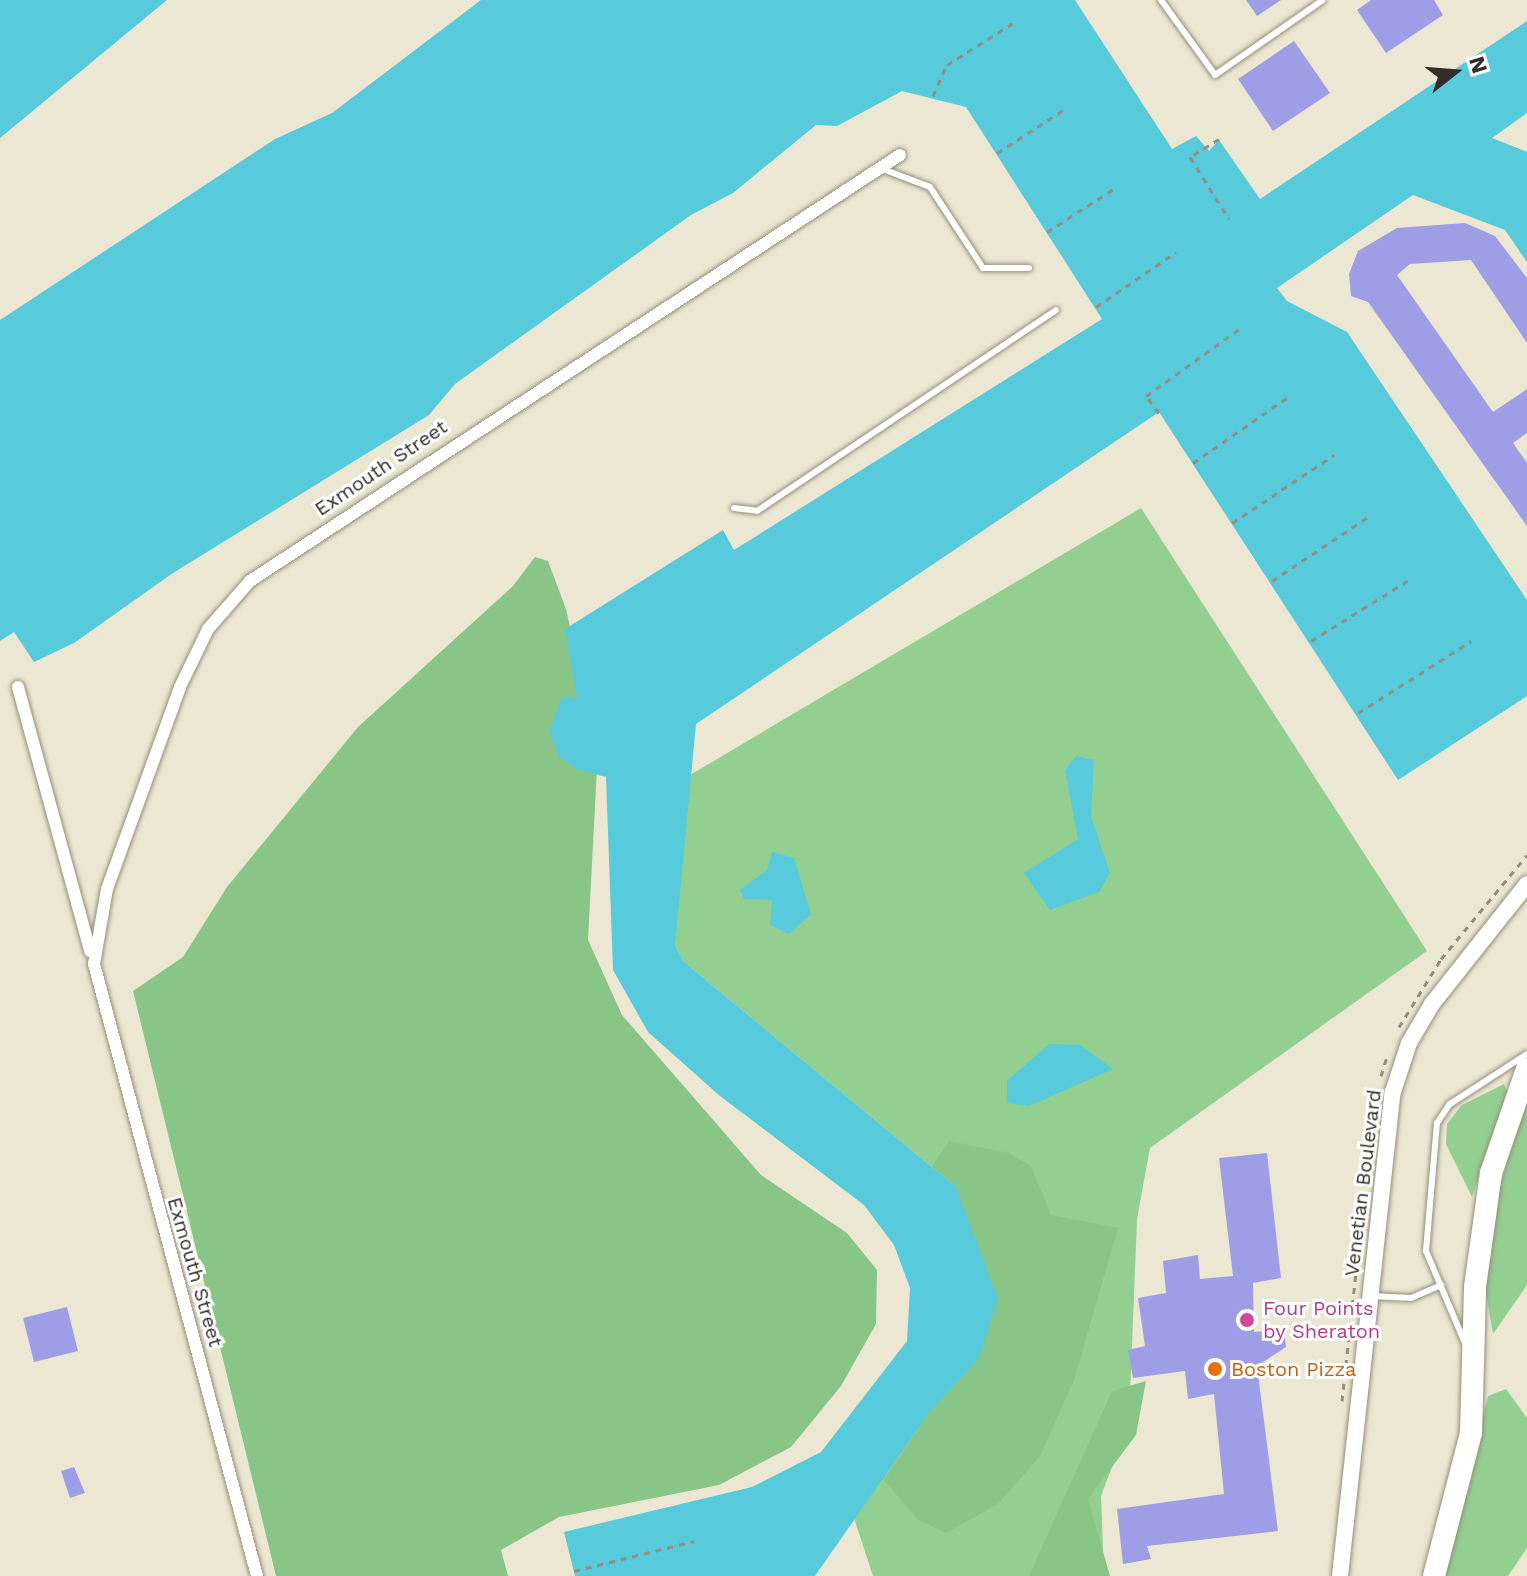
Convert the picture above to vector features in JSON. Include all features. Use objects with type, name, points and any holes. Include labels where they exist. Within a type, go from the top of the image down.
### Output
[{"type":"highway","points":[[1434,1576],[1471,1433],[1475,1287],[1489,1187],[1527,1069]]},
{"type":"street","name":"Exmouth Street","points":[[97,978],[97,923],[146,769],[208,629],[237,592],[465,435],[900,155]]},
{"type":"street","name":"Exmouth Street","points":[[18,687],[257,1576]]},
{"type":"street","name":"Venetian Boulevard","points":[[1340,1576],[1369,1296],[1399,1068],[1432,1004],[1527,884]]},
{"type":"lane","points":[[1161,0],[1215,75],[1323,0]]},
{"type":"lane","points":[[879,168],[930,187],[983,268],[1029,268]]},
{"type":"lane","points":[[734,508],[757,511],[1056,310]]},
{"type":"lane","points":[[1473,1386],[1463,1337],[1424,1235],[1437,1123],[1450,1104],[1527,1054]]},
{"type":"lane","points":[[1369,1296],[1411,1298],[1441,1285]]},
{"type":"path","points":[[933,96],[947,65],[1013,23]]},
{"type":"path","points":[[997,153],[1065,109]]},
{"type":"path","points":[[1219,139],[1190,157],[1229,219]]},
{"type":"path","points":[[1047,232],[1115,188]]},
{"type":"path","points":[[1096,307],[1176,252]]},
{"type":"path","points":[[1159,413],[1146,396],[1242,327]]},
{"type":"path","points":[[1193,463],[1287,398]]},
{"type":"path","points":[[1232,523],[1334,455]]},
{"type":"path","points":[[1272,581],[1371,515]]},
{"type":"path","points":[[1311,641],[1412,578]]},
{"type":"path","points":[[1358,713],[1471,641]]},
{"type":"path","points":[[574,1571],[694,1541]]},
{"type":"green space","points":[[1141,508],[1427,951],[1150,1148],[1137,1219],[1129,1422],[1101,1496],[1104,1576],[873,1576],[854,1518],[956,1187],[683,961],[674,946],[690,775]]},
{"type":"green space","points":[[535,557],[548,561],[566,609],[598,749],[588,940],[622,1015],[761,1175],[847,1233],[877,1270],[876,1324],[841,1386],[791,1447],[719,1485],[559,1517],[501,1550],[508,1576],[276,1576],[133,991],[183,957],[227,887],[358,727],[513,586]]},
{"type":"green space","points":[[1504,1084],[1507,1091],[1472,1197],[1446,1144],[1447,1124],[1462,1105]]},
{"type":"green space","points":[[1527,1093],[1527,1285],[1493,1334],[1485,1287],[1496,1201]]},
{"type":"green space","points":[[949,1141],[1009,1153],[1031,1166],[1051,1215],[1118,1228],[1074,1380],[1040,1456],[998,1504],[946,1533],[918,1520],[884,1480],[928,1414],[979,1358],[956,1187],[932,1167]]},
{"type":"green space","points":[[1146,1381],[1136,1435],[1088,1499],[1110,1576],[1029,1576],[1112,1391]]},
{"type":"green space","points":[[1506,1389],[1527,1418],[1527,1548],[1508,1576],[1444,1576],[1488,1396]]},
{"type":"water","points":[[0,0],[167,0],[0,138]]},
{"type":"water","points":[[481,0],[1075,0],[1172,149],[1196,136],[1209,151],[1219,140],[1260,199],[1527,21],[1527,113],[1492,138],[1527,152],[1527,262],[1505,230],[1413,195],[1277,288],[1287,301],[1347,332],[1527,600],[1527,696],[1398,780],[1159,412],[696,724],[675,946],[683,961],[956,1187],[998,1299],[979,1358],[928,1414],[815,1576],[575,1576],[564,1532],[752,1487],[821,1452],[907,1341],[910,1288],[894,1245],[864,1205],[720,1096],[648,1032],[613,970],[606,777],[575,769],[559,756],[549,731],[562,697],[577,698],[565,629],[723,530],[734,550],[1102,319],[966,107],[902,91],[837,126],[816,125],[733,193],[691,215],[455,384],[429,415],[173,573],[74,643],[34,662],[14,632],[0,641],[0,320],[275,139],[332,113]]},
{"type":"water","points":[[1076,756],[1094,760],[1091,816],[1110,873],[1099,892],[1050,910],[1024,873],[1078,839],[1065,770]]},
{"type":"water","points":[[772,852],[794,858],[811,914],[789,934],[770,925],[772,900],[744,899],[740,890],[767,870]]},
{"type":"water","points":[[1049,1044],[1080,1045],[1113,1069],[1029,1106],[1007,1103],[1007,1081]]},
{"type":"building","points":[[1246,0],[1281,0],[1257,16]]},
{"type":"building","points":[[1371,0],[1434,0],[1443,15],[1386,53],[1357,10]]},
{"type":"building","points":[[1294,41],[1330,93],[1273,131],[1238,79]]},
{"type":"building","points":[[1465,223],[1495,236],[1527,278],[1527,343],[1471,260],[1410,264],[1397,275],[1493,412],[1527,389],[1527,433],[1513,443],[1527,463],[1527,526],[1368,302],[1351,296],[1349,274],[1358,251],[1397,228]]},
{"type":"building","points":[[1267,1153],[1281,1278],[1253,1283],[1254,1332],[1284,1329],[1286,1347],[1257,1366],[1278,1531],[1147,1546],[1151,1559],[1123,1564],[1117,1509],[1224,1494],[1214,1394],[1188,1399],[1185,1371],[1133,1378],[1128,1350],[1145,1346],[1138,1298],[1166,1293],[1163,1261],[1198,1255],[1200,1279],[1233,1276],[1219,1158]]},
{"type":"building","points":[[67,1307],[78,1351],[34,1362],[23,1318]]},
{"type":"building","points":[[74,1467],[85,1493],[70,1498],[61,1471]]},
{"type":"place","name":"Four Points by Sheraton","points":[[1247,1320]]},
{"type":"place","name":"Boston Pizza","points":[[1215,1369]]}]
